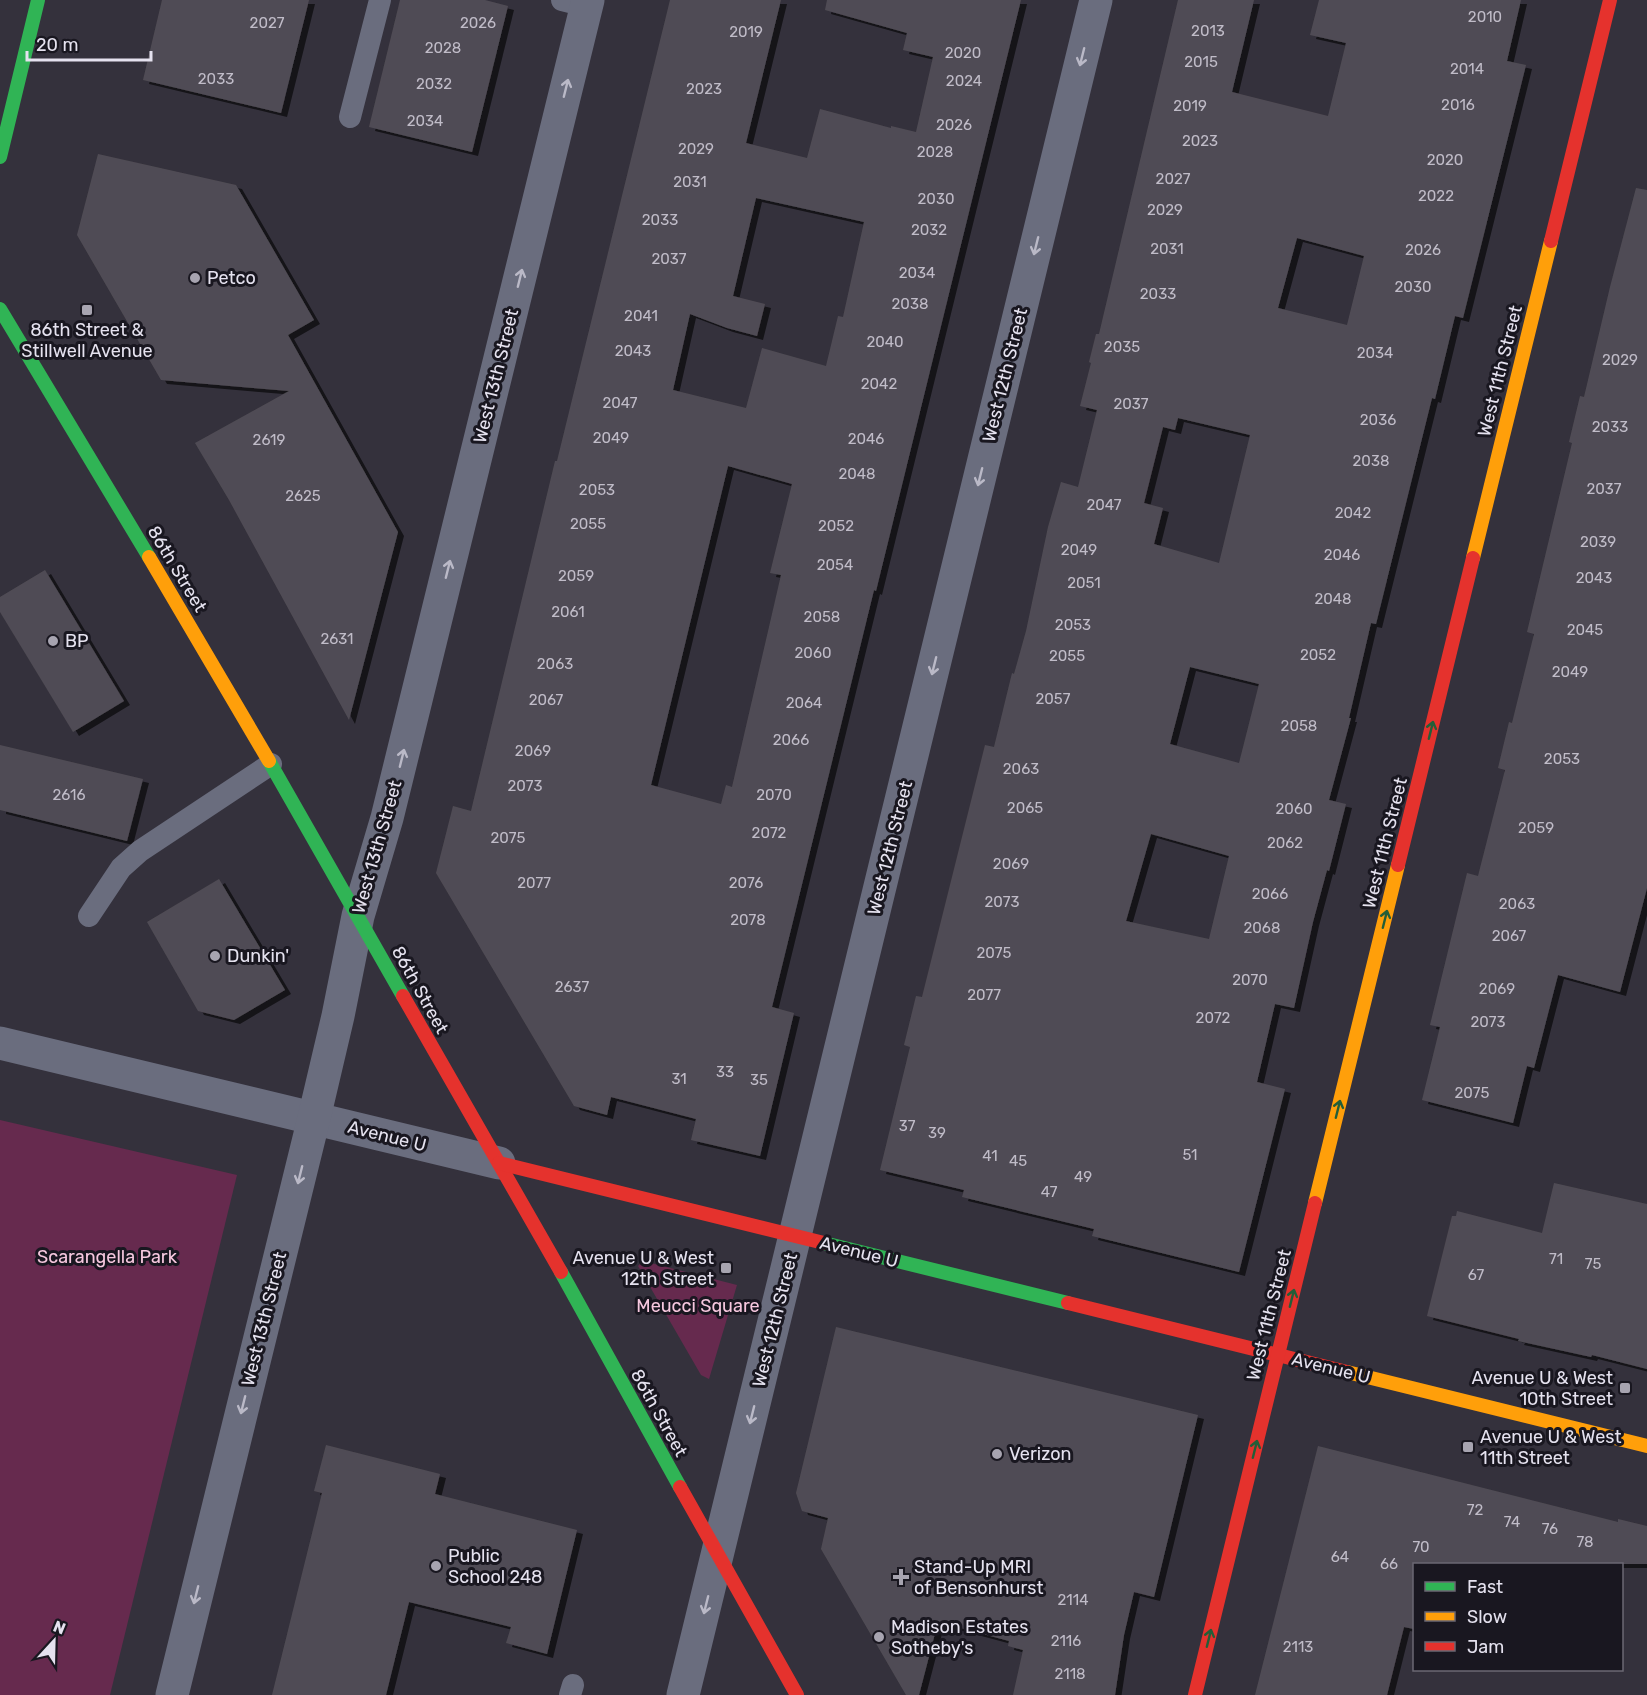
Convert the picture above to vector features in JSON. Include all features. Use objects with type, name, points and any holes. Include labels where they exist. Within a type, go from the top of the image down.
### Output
[{"type":"main road","points":[[0,157],[38,0]]},
{"type":"main road","name":"West 11th Street","points":[[1195,1695],[1610,0]]},
{"type":"main road","name":"86th Street","points":[[0,309],[271,764],[499,1163],[797,1695]]},
{"type":"main road","name":"Avenue U","points":[[499,1163],[1647,1446]]},
{"type":"street","name":"West 12th Street","points":[[683,1695],[1096,0]]},
{"type":"street","name":"West 13th Street","points":[[172,1695],[314,1118],[358,916],[387,818],[579,2]]},
{"type":"street","name":"Avenue U","points":[[0,1043],[499,1163]]},
{"type":"lane","points":[[350,117],[380,0]]},
{"type":"lane","points":[[89,916],[122,868],[140,851],[271,764]]},
{"type":"green space","name":"Scarangella Park","points":[[0,1120],[237,1175],[110,1695],[0,1695]]},
{"type":"green space","name":"Meucci Square","points":[[643,1261],[737,1285],[709,1379],[701,1375],[638,1266]]},
{"type":"building","points":[[162,0],[309,0],[281,113],[143,80]]},
{"type":"building","points":[[400,0],[485,0],[508,6],[472,152],[369,127]]},
{"type":"building","points":[[670,0],[781,0],[746,143],[807,158],[820,109],[891,128],[891,126],[916,132],[933,57],[903,50],[907,33],[825,10],[827,0],[1021,0],[772,1007],[794,1013],[760,1156],[691,1140],[696,1119],[611,1097],[607,1115],[574,1106],[436,873],[453,806],[471,811],[555,461],[557,461]],"holes":[[[756,198],[864,222],[843,317],[838,316],[826,366],[762,348],[746,408],[673,390],[690,314],[757,336],[765,304],[733,296]],[[728,466],[792,484],[770,573],[781,575],[732,787],[726,785],[721,804],[651,785]]]},
{"type":"building","points":[[1178,0],[1254,0],[1232,92],[1328,116],[1346,43],[1310,35],[1319,0],[1521,0],[1507,61],[1526,65],[1463,318],[1455,316],[1435,399],[1432,398],[1376,624],[1371,623],[1349,718],[1351,718],[1329,800],[1346,804],[1313,922],[1294,1008],[1275,1004],[1257,1082],[1285,1089],[1239,1272],[1092,1236],[1094,1229],[962,1197],[964,1190],[880,1170],[910,1047],[904,1045],[916,996],[922,997],[985,745],[994,747],[1012,673],[1014,674],[1026,631],[1048,527],[1061,482],[1078,487],[1097,410],[1080,406],[1096,334],[1099,334]],"holes":[[[1297,238],[1364,256],[1347,325],[1278,308]],[[1178,418],[1250,435],[1219,563],[1154,544],[1163,508],[1144,503],[1163,427],[1175,430]],[[1190,667],[1259,684],[1239,763],[1170,744]],[[1151,834],[1229,856],[1209,939],[1126,921]]]},
{"type":"building","points":[[98,154],[236,185],[314,320],[288,335],[398,532],[349,720],[229,500],[195,443],[289,391],[161,380],[77,235]]},
{"type":"building","points":[[1636,188],[1647,190],[1647,888],[1620,992],[1558,975],[1534,1068],[1527,1066],[1513,1123],[1422,1100],[1440,1027],[1430,1025],[1467,873],[1478,876],[1505,770],[1498,768],[1509,722],[1512,723],[1534,634],[1527,632],[1572,443],[1569,442],[1580,396],[1584,397]]},
{"type":"building","points":[[45,570],[124,701],[73,732],[0,612],[0,597]]},
{"type":"building","points":[[0,745],[143,779],[127,841],[0,810]]},
{"type":"building","name":"Dunkin'","points":[[219,879],[285,990],[234,1020],[198,1011],[147,922]]},
{"type":"building","points":[[1554,1183],[1647,1204],[1647,1369],[1592,1355],[1591,1357],[1518,1341],[1519,1339],[1427,1316],[1452,1216],[1456,1216],[1457,1211],[1542,1233]]},
{"type":"building","name":"Verizon","points":[[836,1327],[1198,1415],[1154,1597],[1134,1592],[1124,1635],[1115,1695],[1013,1695],[1023,1650],[1008,1646],[1009,1641],[938,1622],[919,1695],[906,1695],[821,1549],[828,1518],[802,1511],[796,1493]]},
{"type":"building","name":"Public School 248","points":[[326,1445],[440,1474],[435,1494],[577,1530],[547,1654],[506,1643],[511,1627],[409,1602],[386,1695],[272,1695],[322,1493],[314,1491]]},
{"type":"building","points":[[1318,1446],[1618,1522],[1618,1519],[1647,1526],[1647,1564],[1413,1563],[1413,1629],[1404,1627],[1387,1695],[1255,1695]]},
{"type":"traffic: fast","points":[[0,157],[38,0]]},
{"type":"traffic: fast","points":[[0,309],[149,557]]},
{"type":"traffic: fast","points":[[269,761],[403,996]]},
{"type":"traffic: fast","points":[[824,1243],[1068,1303]]},
{"type":"traffic: fast","points":[[561,1272],[680,1487]]},
{"type":"traffic: slow","points":[[1473,558],[1551,241]]},
{"type":"traffic: slow","points":[[149,557],[269,761]]},
{"type":"traffic: slow","points":[[1315,1203],[1398,865]]},
{"type":"traffic: slow","points":[[1347,1372],[1647,1446]]},
{"type":"traffic: jam","points":[[1551,241],[1610,0]]},
{"type":"traffic: jam","points":[[1398,865],[1473,558]]},
{"type":"traffic: jam","points":[[403,996],[561,1272]]},
{"type":"traffic: jam","points":[[499,1163],[824,1243]]},
{"type":"traffic: jam","points":[[1195,1695],[1315,1203]]},
{"type":"traffic: jam","points":[[1068,1303],[1347,1372]]},
{"type":"traffic: jam","points":[[680,1487],[797,1695]]},
{"type":"place","name":"Petco","points":[[195,278]]},
{"type":"place","name":"86th Street & Stillwell Avenue","points":[[87,310]]},
{"type":"place","name":"BP","points":[[53,641]]},
{"type":"place","name":"Dunkin'","points":[[215,956]]},
{"type":"place","name":"Avenue U & West 12th Street","points":[[726,1268]]},
{"type":"place","name":"Avenue U & West 10th Street","points":[[1625,1388]]},
{"type":"place","name":"Avenue U & West 11th Street","points":[[1468,1447]]},
{"type":"place","name":"Verizon","points":[[997,1454]]},
{"type":"place","name":"Public School 248","points":[[436,1566]]},
{"type":"place","name":"Stand-Up MRI of Bensonhurst","points":[[901,1577]]},
{"type":"place","name":"Madison Estates Sotheby's","points":[[879,1637]]}]
